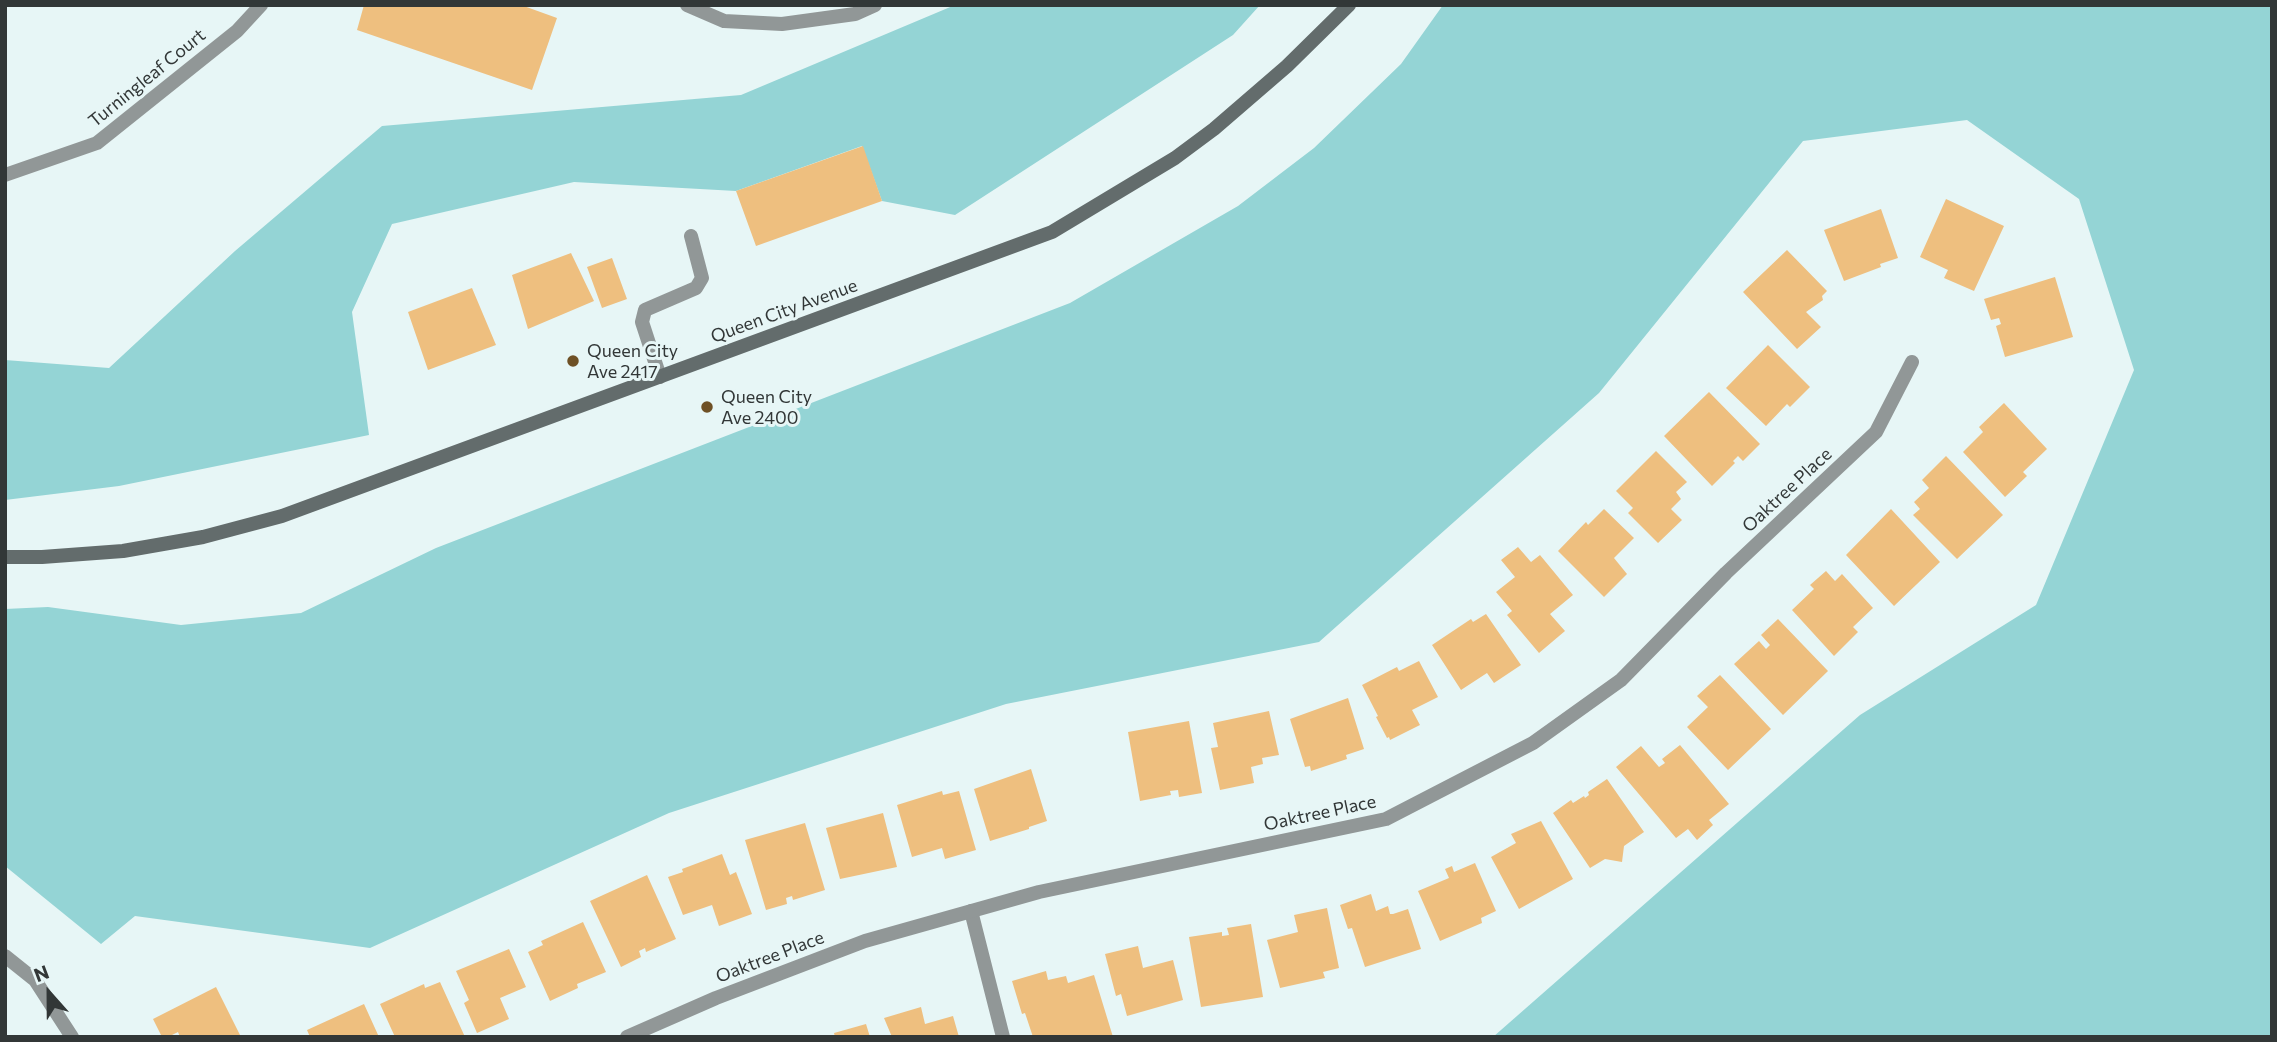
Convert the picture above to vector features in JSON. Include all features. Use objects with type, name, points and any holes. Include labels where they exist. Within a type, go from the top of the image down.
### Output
[{"type":"main road","name":"Queen City Avenue","points":[[5,557],[123,551],[216,534],[282,516],[1052,232],[1194,144],[1287,66],[1349,5]]},
{"type":"street","name":"Turningleaf Court","points":[[5,175],[97,143],[237,31],[261,5]]},
{"type":"street","points":[[687,5],[724,22],[782,24],[855,14],[875,5]]},
{"type":"street","points":[[660,377],[642,322],[645,310],[696,288],[702,278],[691,236]]},
{"type":"street","name":"Oaktree Place","points":[[627,1037],[716,998],[865,941],[1039,892],[1386,819],[1533,743],[1621,680],[1726,573],[1876,432],[1912,362]]},
{"type":"street","points":[[971,911],[1003,1037]]},
{"type":"street","points":[[5,956],[35,981],[72,1037]]},
{"type":"shaded area","points":[[955,5],[1260,5],[1233,35],[955,215],[882,201],[862,146],[736,191],[574,182],[392,224],[352,312],[369,435],[119,486],[5,500],[5,360],[109,368],[235,251],[382,126],[741,95]]},
{"type":"shaded area","points":[[1443,5],[2272,5],[2272,1037],[1493,1037],[1860,715],[2036,605],[2134,370],[2079,199],[1967,120],[1803,141],[1599,393],[1319,642],[1006,704],[669,813],[370,948],[135,916],[101,944],[5,866],[5,609],[48,607],[181,625],[301,613],[436,548],[1070,303],[1238,206],[1314,148],[1401,64]]},
{"type":"building","points":[[364,5],[521,5],[557,18],[532,90],[357,30]]},
{"type":"building","points":[[863,146],[882,201],[756,246],[736,191]]},
{"type":"building","points":[[1946,199],[2004,226],[1974,291],[1944,278],[1948,270],[1920,257]]},
{"type":"building","points":[[1881,209],[1898,258],[1844,281],[1824,230]]},
{"type":"building","points":[[1787,250],[1827,291],[1822,296],[1823,300],[1806,312],[1821,327],[1797,349],[1743,292]]},
{"type":"building","points":[[571,253],[594,301],[528,329],[512,275]]},
{"type":"building","points":[[612,258],[627,299],[602,308],[587,267]]},
{"type":"building","points":[[2055,277],[2073,337],[2005,357],[1996,326],[2001,324],[1999,318],[1991,320],[1984,299]]},
{"type":"building","points":[[472,288],[496,345],[428,370],[408,312]]},
{"type":"building","points":[[1768,345],[1810,387],[1790,407],[1787,404],[1766,426],[1726,388]]},
{"type":"building","points":[[1709,392],[1760,444],[1743,461],[1738,456],[1733,461],[1735,463],[1712,486],[1664,436]]},
{"type":"building","points":[[2004,403],[2047,449],[2023,472],[2027,476],[2005,497],[1963,452],[1983,432],[1979,427]]},
{"type":"building","points":[[1656,451],[1687,482],[1676,492],[1681,499],[1671,509],[1682,520],[1658,543],[1628,513],[1633,508],[1616,491]]},
{"type":"building","points":[[1946,456],[2003,515],[1957,559],[1913,515],[1920,509],[1914,502],[1929,488],[1922,480]]},
{"type":"building","points":[[1604,509],[1634,538],[1614,558],[1627,574],[1604,597],[1558,551],[1586,522],[1588,525]]},
{"type":"building","points":[[1891,509],[1940,562],[1894,606],[1846,555]]},
{"type":"building","points":[[1518,547],[1531,562],[1540,555],[1573,595],[1550,614],[1565,631],[1539,653],[1507,615],[1512,611],[1496,592],[1515,577],[1501,560]]},
{"type":"building","points":[[1826,571],[1835,581],[1842,574],[1873,608],[1853,627],[1858,632],[1834,656],[1792,610],[1814,589],[1810,585]]},
{"type":"building","points":[[1486,614],[1521,665],[1494,683],[1487,673],[1461,690],[1432,645],[1471,619],[1473,622]]},
{"type":"building","points":[[1778,619],[1828,671],[1783,715],[1734,664],[1759,641],[1766,649],[1770,645],[1761,635]]},
{"type":"building","points":[[1419,661],[1438,697],[1412,710],[1420,725],[1390,740],[1362,685],[1397,667],[1399,671]]},
{"type":"building","points":[[1720,675],[1771,729],[1728,770],[1687,727],[1708,707],[1697,696]]},
{"type":"building","points":[[1348,698],[1364,749],[1346,755],[1347,759],[1311,771],[1310,766],[1305,767],[1290,719]]},
{"type":"building","points":[[1269,711],[1279,755],[1262,758],[1263,764],[1251,767],[1254,783],[1220,790],[1211,748],[1218,747],[1213,723]]},
{"type":"building","points":[[1189,721],[1202,793],[1179,797],[1178,790],[1170,791],[1171,795],[1140,801],[1128,732]]},
{"type":"building","points":[[1680,745],[1729,804],[1709,820],[1713,825],[1697,840],[1688,829],[1676,838],[1616,767],[1641,746],[1659,767],[1665,763],[1662,759]]},
{"type":"building","points":[[1031,769],[1047,821],[990,841],[974,789]]},
{"type":"building","points":[[1607,779],[1644,832],[1624,846],[1622,862],[1605,859],[1590,868],[1553,813],[1571,800],[1573,803],[1584,796],[1585,798],[1589,795],[1588,792]]},
{"type":"building","points":[[942,791],[943,795],[959,791],[976,850],[945,859],[942,848],[912,857],[897,805]]},
{"type":"building","points":[[883,813],[897,867],[840,879],[826,828]]},
{"type":"building","points":[[1541,821],[1573,879],[1519,909],[1491,857],[1516,843],[1511,834]]},
{"type":"building","points":[[805,823],[825,890],[793,900],[792,896],[786,898],[787,904],[766,910],[745,840]]},
{"type":"building","points":[[722,854],[730,875],[736,872],[752,914],[719,926],[712,905],[683,915],[668,877]]},
{"type":"building","points":[[1475,863],[1496,911],[1481,918],[1482,923],[1440,941],[1418,891],[1449,878],[1445,869],[1452,866],[1454,872]]},
{"type":"building","points":[[647,875],[676,939],[646,952],[645,948],[639,951],[641,957],[621,967],[590,901]]},
{"type":"building","points":[[1371,894],[1376,911],[1388,906],[1390,914],[1408,909],[1421,949],[1365,967],[1352,928],[1348,929],[1340,905]]},
{"type":"building","points":[[1327,908],[1339,968],[1323,972],[1325,978],[1280,988],[1267,940],[1298,932],[1294,915]]},
{"type":"building","points":[[583,922],[606,972],[577,984],[578,988],[550,1001],[528,952],[543,945],[541,941]]},
{"type":"building","points":[[1251,924],[1263,997],[1201,1007],[1189,937],[1222,932],[1222,936],[1229,935],[1227,928]]},
{"type":"building","points":[[1138,946],[1143,968],[1173,960],[1183,1000],[1127,1016],[1121,994],[1116,996],[1105,954]]},
{"type":"building","points":[[509,949],[526,987],[500,998],[509,1019],[477,1033],[464,1003],[469,1000],[456,971]]},
{"type":"building","points":[[1046,971],[1048,980],[1066,976],[1068,983],[1094,975],[1113,1037],[1033,1037],[1025,1013],[1022,1014],[1012,981]]},
{"type":"building","points":[[440,982],[465,1037],[395,1037],[380,1004],[424,984],[425,988]]},
{"type":"building","points":[[216,987],[241,1037],[180,1037],[178,1032],[162,1037],[153,1019]]},
{"type":"building","points":[[364,1004],[379,1037],[310,1037],[307,1030]]},
{"type":"building","points":[[921,1007],[925,1024],[953,1016],[959,1037],[892,1037],[884,1018]]},
{"type":"building","points":[[866,1024],[870,1037],[835,1037],[834,1033]]},
{"type":"place","name":"Queen City Ave 2417","points":[[573,361]]},
{"type":"place","name":"Queen City Ave 2400","points":[[707,407]]}]
